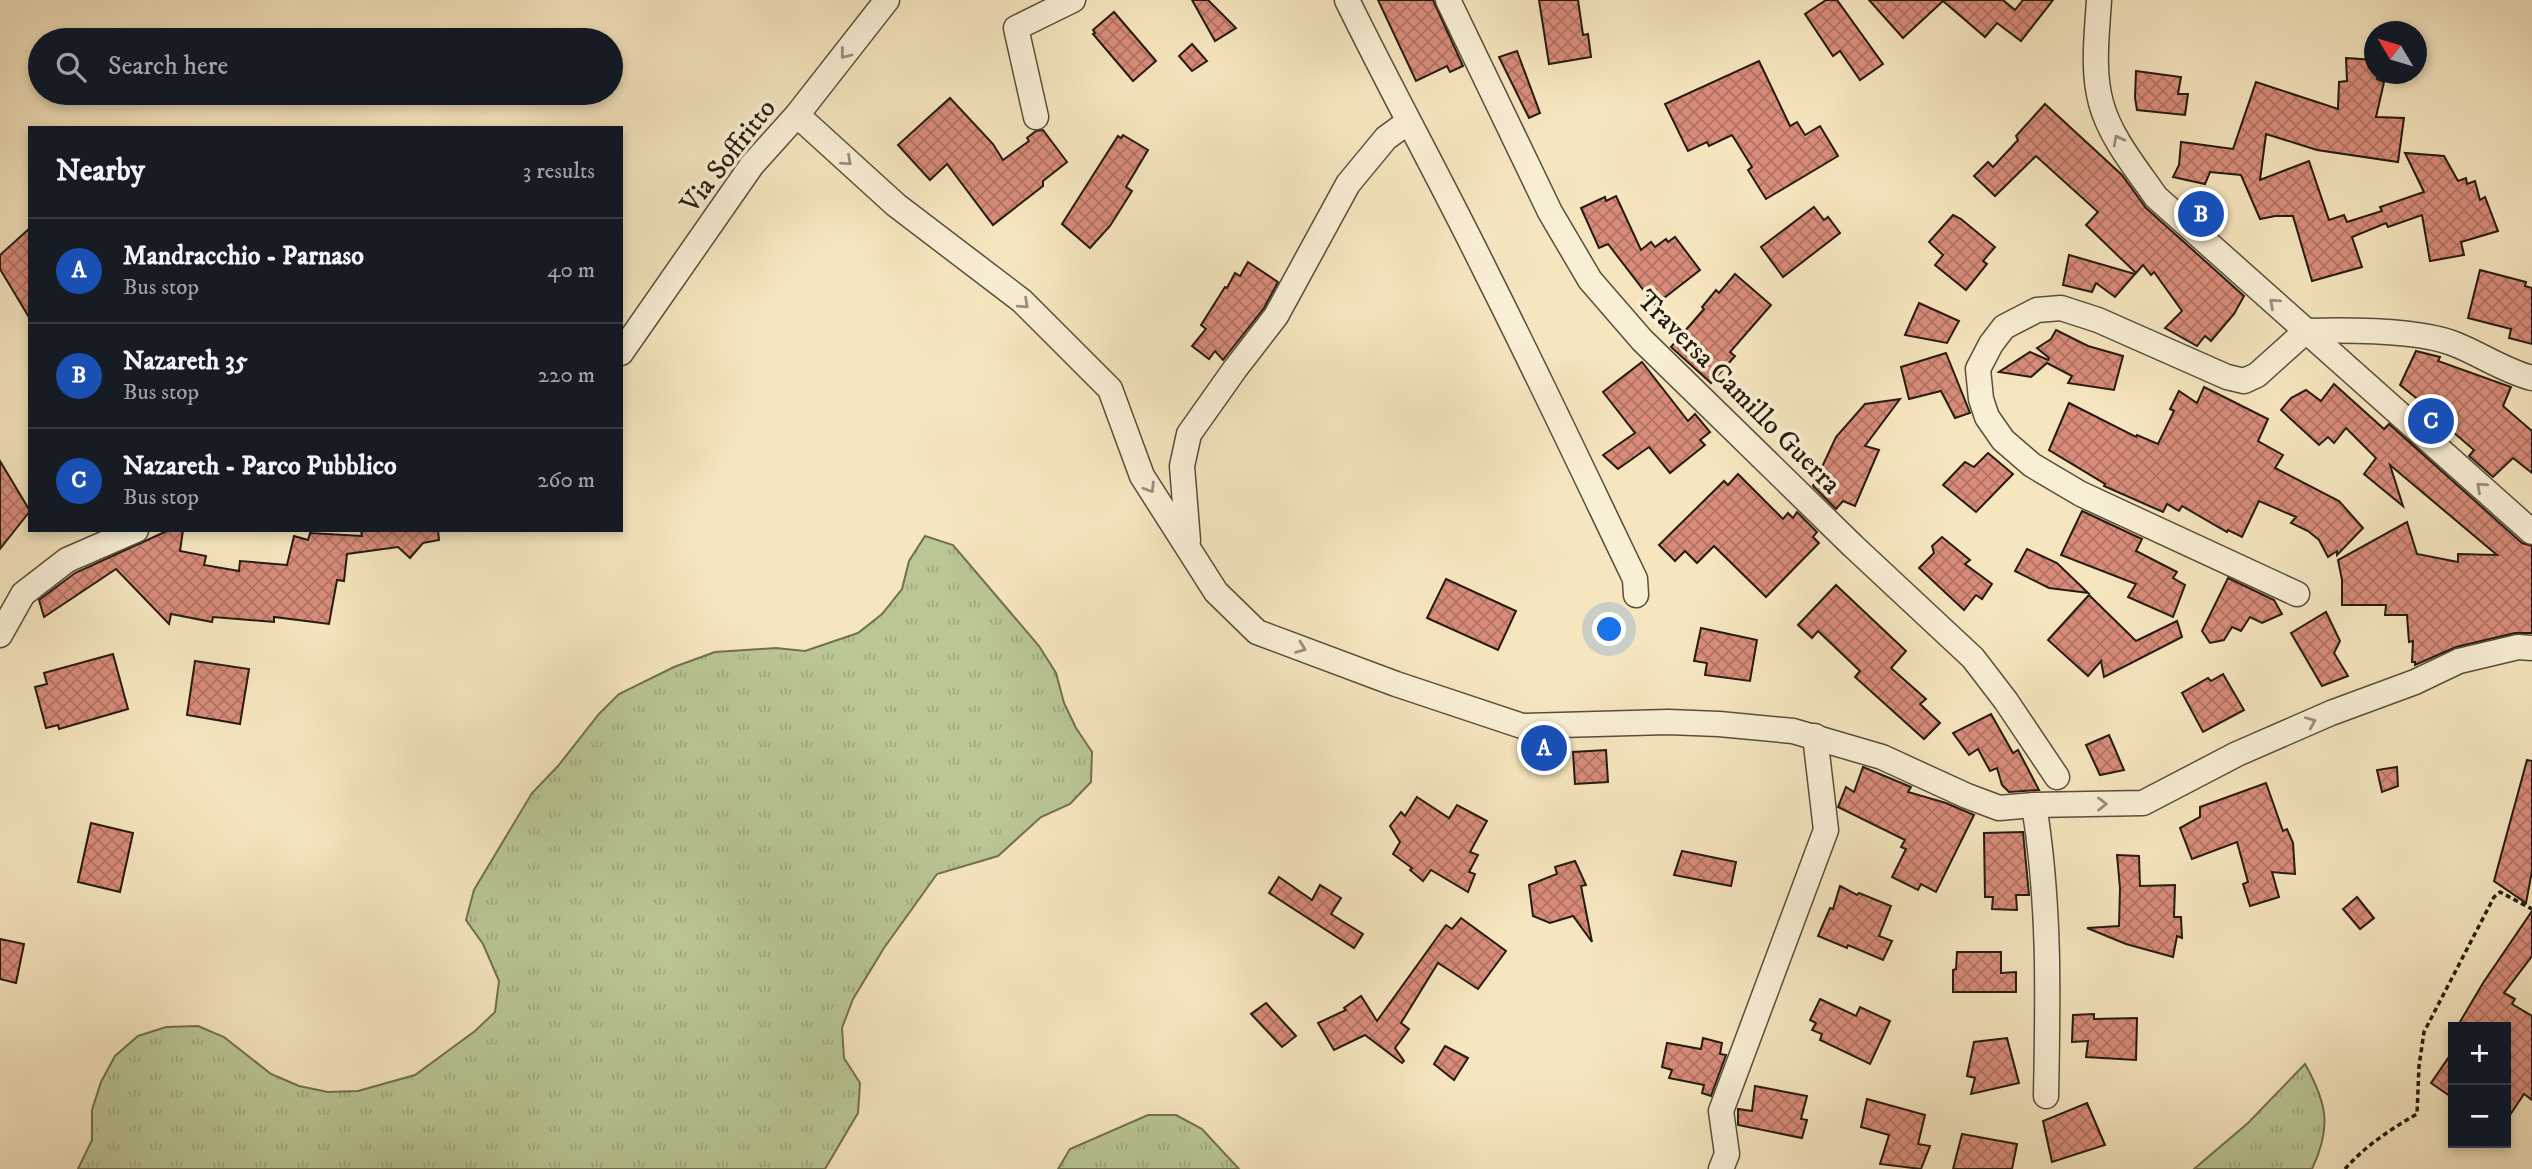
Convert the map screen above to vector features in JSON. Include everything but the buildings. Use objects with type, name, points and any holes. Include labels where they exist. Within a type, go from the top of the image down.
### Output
[{"type":"street","name":"Via Soffritto","points":[[623,350],[752,165],[797,116],[887,0]]},
{"type":"street","points":[[1037,117],[1016,27],[1073,0]]},
{"type":"street","points":[[1347,0],[1487,272],[1635,579],[1636,595]]},
{"type":"street","name":"Traversa Camillo Guerra","points":[[1448,0],[1550,212],[1591,280],[1642,340],[1973,658],[2006,701],[2057,777]]},
{"type":"street","points":[[2099,0],[2096,70],[2101,104],[2120,145],[2156,197],[2532,533]]},
{"type":"street","points":[[797,116],[896,205],[1022,300],[1110,389],[1142,476],[1216,592],[1257,632],[1396,684],[1522,726],[1681,722],[1793,731],[1882,757],[1999,808],[2143,803],[2236,754],[2332,713],[2415,682],[2459,661],[2518,647],[2532,648]]},
{"type":"street","points":[[1190,552],[1185,528],[1182,466],[1189,434],[1276,316],[1348,184],[1386,138],[1408,122]]},
{"type":"street","points":[[2297,594],[2081,494],[2032,465],[2003,440],[1987,417],[1981,400],[1978,369],[1991,344],[2004,327],[2037,310],[2062,309],[2098,320],[2227,377],[2244,381],[2258,376],[2305,331],[2336,330],[2423,337],[2451,343],[2532,378]]},
{"type":"street","points":[[0,635],[23,594],[67,560],[131,532]]},
{"type":"street","points":[[1721,1169],[1727,1154],[1721,1111],[1826,830],[1815,736]]},
{"type":"street","points":[[2034,805],[2046,898],[2049,949],[2046,1096]]},
{"type":"path","points":[[2345,1169],[2356,1156],[2384,1134],[2417,1114],[2424,1032],[2494,897],[2500,892],[2532,909]]},
{"type":"green space","points":[[925,536],[953,545],[1039,646],[1056,673],[1064,703],[1076,728],[1092,752],[1091,782],[1070,804],[1041,817],[998,856],[937,874],[884,948],[853,999],[842,1028],[844,1058],[860,1083],[858,1113],[825,1169],[78,1169],[92,1140],[92,1110],[101,1082],[115,1056],[138,1036],[166,1027],[198,1026],[224,1037],[271,1074],[299,1086],[328,1092],[358,1091],[415,1075],[475,1031],[495,1012],[499,981],[483,944],[466,920],[474,890],[532,793],[558,766],[599,714],[619,694],[674,667],[715,652],[776,648],[805,651],[858,633],[882,614],[902,589],[909,561]]},
{"type":"green space","points":[[2305,1064],[2318,1091],[2324,1115],[2322,1140],[2312,1169],[2194,1169],[2248,1123]]},
{"type":"green space","points":[[1148,1115],[1176,1115],[1202,1129],[1239,1169],[1058,1169],[1070,1149]]},
{"type":"place","name":"Nazareth 35","points":[[2201,214]]},
{"type":"place","name":"Nazareth - Parco Pubblico","points":[[2431,421]]},
{"type":"place","name":"Mandracchio - Parnaso","points":[[1544,748]]}]
